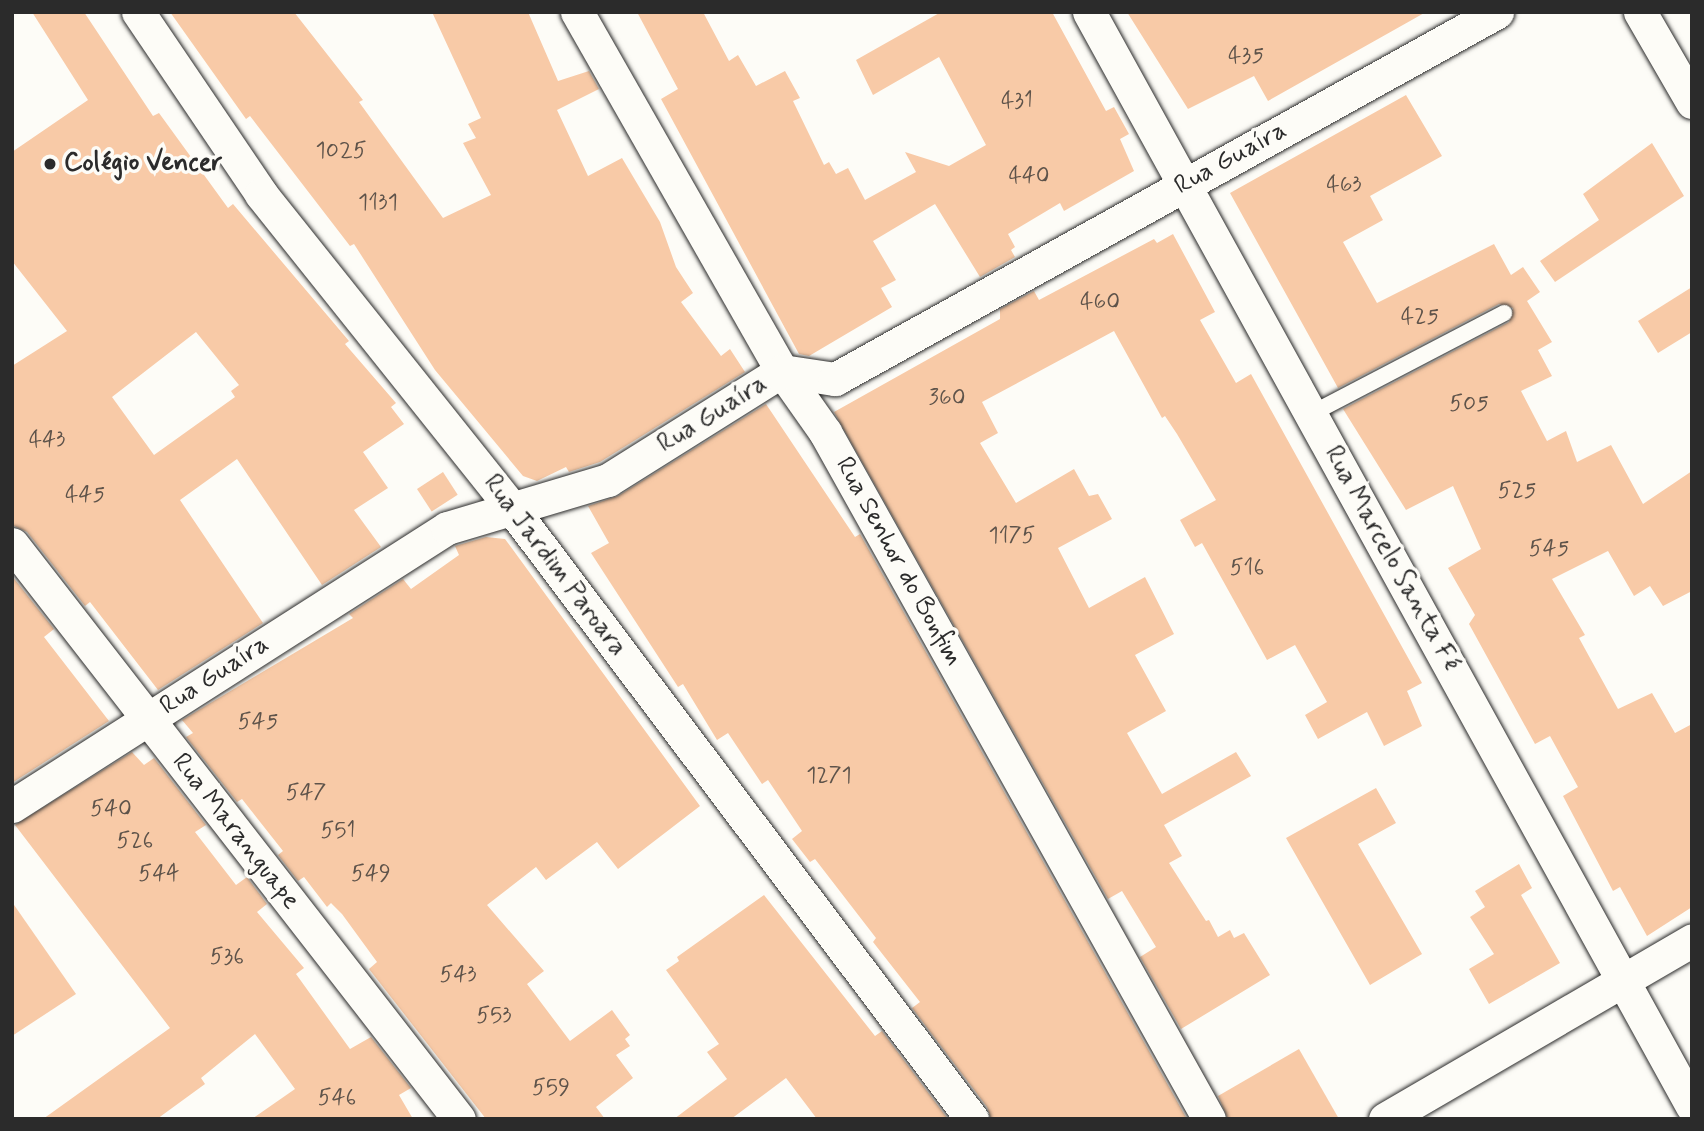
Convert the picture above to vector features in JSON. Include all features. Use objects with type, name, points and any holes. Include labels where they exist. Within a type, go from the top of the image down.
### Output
[{"type":"street","name":"Rua Jardim Paroara","points":[[138,12],[261,194],[510,506],[972,1119]]},
{"type":"street","name":"Rua Senhor do Bonfim","points":[[577,12],[782,372],[825,432],[1209,1119]]},
{"type":"street","name":"Rua Marcelo Santa Fé","points":[[1089,12],[1692,1106]]},
{"type":"street","name":"Rua Guaíra","points":[[12,806],[447,528],[510,506],[608,480],[782,372],[835,379],[1497,12]]},
{"type":"street","points":[[1640,12],[1692,102]]},
{"type":"street","name":"Rua Maranguape","points":[[12,544],[460,1119]]},
{"type":"street","points":[[1385,1119],[1692,940]]},
{"type":"lane","points":[[1311,414],[1504,313]]},
{"type":"building","points":[[32,12],[84,12],[153,116],[159,113],[228,208],[233,204],[349,341],[345,344],[396,403],[391,407],[404,424],[363,452],[388,488],[354,510],[381,547],[322,585],[237,459],[180,500],[263,623],[158,690],[90,602],[85,606],[27,532],[12,525],[12,366],[67,331],[12,261],[12,152],[88,100]],"holes":[[[196,332],[239,385],[231,391],[235,397],[154,455],[112,397]]]},
{"type":"building","points":[[170,12],[294,12],[363,100],[359,102],[443,218],[491,195],[463,143],[476,138],[468,124],[481,118],[432,12],[528,12],[558,81],[589,71],[599,89],[557,110],[588,176],[622,158],[660,222],[676,267],[693,293],[681,302],[721,356],[730,349],[745,372],[600,462],[569,472],[566,467],[537,481],[523,476],[435,370],[354,244],[350,246],[250,116],[246,119]]},
{"type":"building","points":[[637,12],[703,12],[729,61],[738,55],[756,86],[785,71],[800,98],[793,101],[824,165],[829,162],[836,174],[848,168],[865,200],[916,172],[905,152],[949,166],[986,145],[939,57],[873,95],[856,60],[941,12],[1052,12],[1106,111],[1114,107],[1129,134],[1120,139],[1134,171],[1064,211],[1060,203],[1008,234],[1015,247],[1011,250],[1015,257],[980,277],[935,204],[873,241],[896,280],[881,288],[892,307],[809,356],[799,354],[661,99],[678,89]]},
{"type":"building","points":[[1127,12],[1426,12],[1268,101],[1254,76],[1188,109]]},
{"type":"building","points":[[1406,95],[1442,156],[1370,196],[1383,220],[1343,242],[1377,303],[1494,244],[1511,275],[1523,267],[1540,292],[1527,301],[1552,342],[1538,350],[1552,376],[1521,391],[1547,441],[1566,431],[1577,462],[1611,445],[1643,504],[1692,471],[1692,591],[1663,606],[1650,586],[1634,596],[1608,551],[1552,579],[1585,635],[1579,638],[1618,709],[1652,693],[1675,733],[1692,724],[1692,907],[1647,936],[1620,887],[1613,891],[1563,796],[1578,787],[1550,736],[1535,744],[1469,624],[1475,615],[1448,568],[1481,549],[1453,486],[1406,510],[1343,409],[1509,322],[1513,308],[1499,304],[1338,388],[1230,193]]},
{"type":"building","points":[[1652,143],[1684,196],[1555,282],[1540,261],[1599,220],[1583,194]]},
{"type":"building","points":[[1173,234],[1215,312],[1200,320],[1236,383],[1251,374],[1422,683],[1407,691],[1422,726],[1384,746],[1367,712],[1318,739],[1305,715],[1327,702],[1295,645],[1267,660],[1202,543],[1195,547],[1180,520],[1216,500],[1177,434],[1165,416],[1162,418],[1114,331],[982,402],[998,433],[980,443],[1016,503],[1074,469],[1089,496],[1098,494],[1112,519],[1058,548],[1089,608],[1145,577],[1174,634],[1135,655],[1166,711],[1127,733],[1162,794],[1236,752],[1251,776],[1164,825],[1182,856],[1169,863],[1206,921],[1209,920],[1218,937],[1230,930],[1234,938],[1244,933],[1270,975],[1181,1029],[1140,957],[1156,947],[1122,891],[1108,899],[834,412],[1000,319],[1000,309],[1034,291],[1039,300],[1154,239],[1157,243]]},
{"type":"building","points":[[1692,287],[1692,332],[1658,353],[1638,321]]},
{"type":"building","points":[[766,404],[855,537],[860,534],[1187,1119],[991,1119],[987,1107],[912,1008],[920,1002],[873,942],[876,938],[815,859],[810,862],[792,839],[802,831],[768,780],[762,784],[728,733],[717,740],[683,684],[678,687],[591,553],[609,543],[588,506],[618,496]]},
{"type":"building","points":[[443,472],[458,495],[432,512],[417,489]]},
{"type":"building","points":[[486,537],[505,539],[700,806],[618,869],[597,842],[546,880],[536,867],[487,905],[544,971],[527,984],[570,1041],[612,1010],[630,1035],[625,1039],[630,1046],[616,1055],[633,1078],[596,1107],[605,1119],[486,1119],[369,969],[377,962],[342,914],[331,903],[327,907],[304,877],[298,881],[278,855],[283,851],[242,799],[237,802],[186,737],[193,733],[182,720],[353,618],[349,614],[403,579],[411,589],[459,555],[455,546]]},
{"type":"building","points":[[12,576],[54,629],[44,637],[109,721],[12,783]]},
{"type":"building","points":[[132,752],[144,765],[154,758],[206,825],[195,832],[236,885],[247,877],[267,904],[257,912],[304,968],[296,974],[350,1049],[371,1037],[411,1088],[399,1095],[413,1119],[252,1119],[295,1089],[255,1034],[201,1078],[205,1084],[157,1119],[43,1119],[170,1028],[15,825]]},
{"type":"building","points":[[1376,788],[1396,823],[1358,844],[1422,954],[1370,985],[1286,838]]},
{"type":"building","points":[[1519,864],[1532,888],[1521,895],[1560,963],[1489,1004],[1469,969],[1494,954],[1470,917],[1485,907],[1475,891]]},
{"type":"building","points":[[764,895],[875,1036],[882,1031],[948,1119],[817,1119],[786,1078],[731,1119],[674,1119],[727,1079],[707,1052],[719,1044],[666,970],[679,961],[677,957]]},
{"type":"building","points":[[12,902],[76,994],[12,1036]]},
{"type":"building","points":[[1299,1049],[1339,1119],[1228,1119],[1218,1096]]},
{"type":"place","name":"Colégio Vencer","points":[[50,164]]}]
